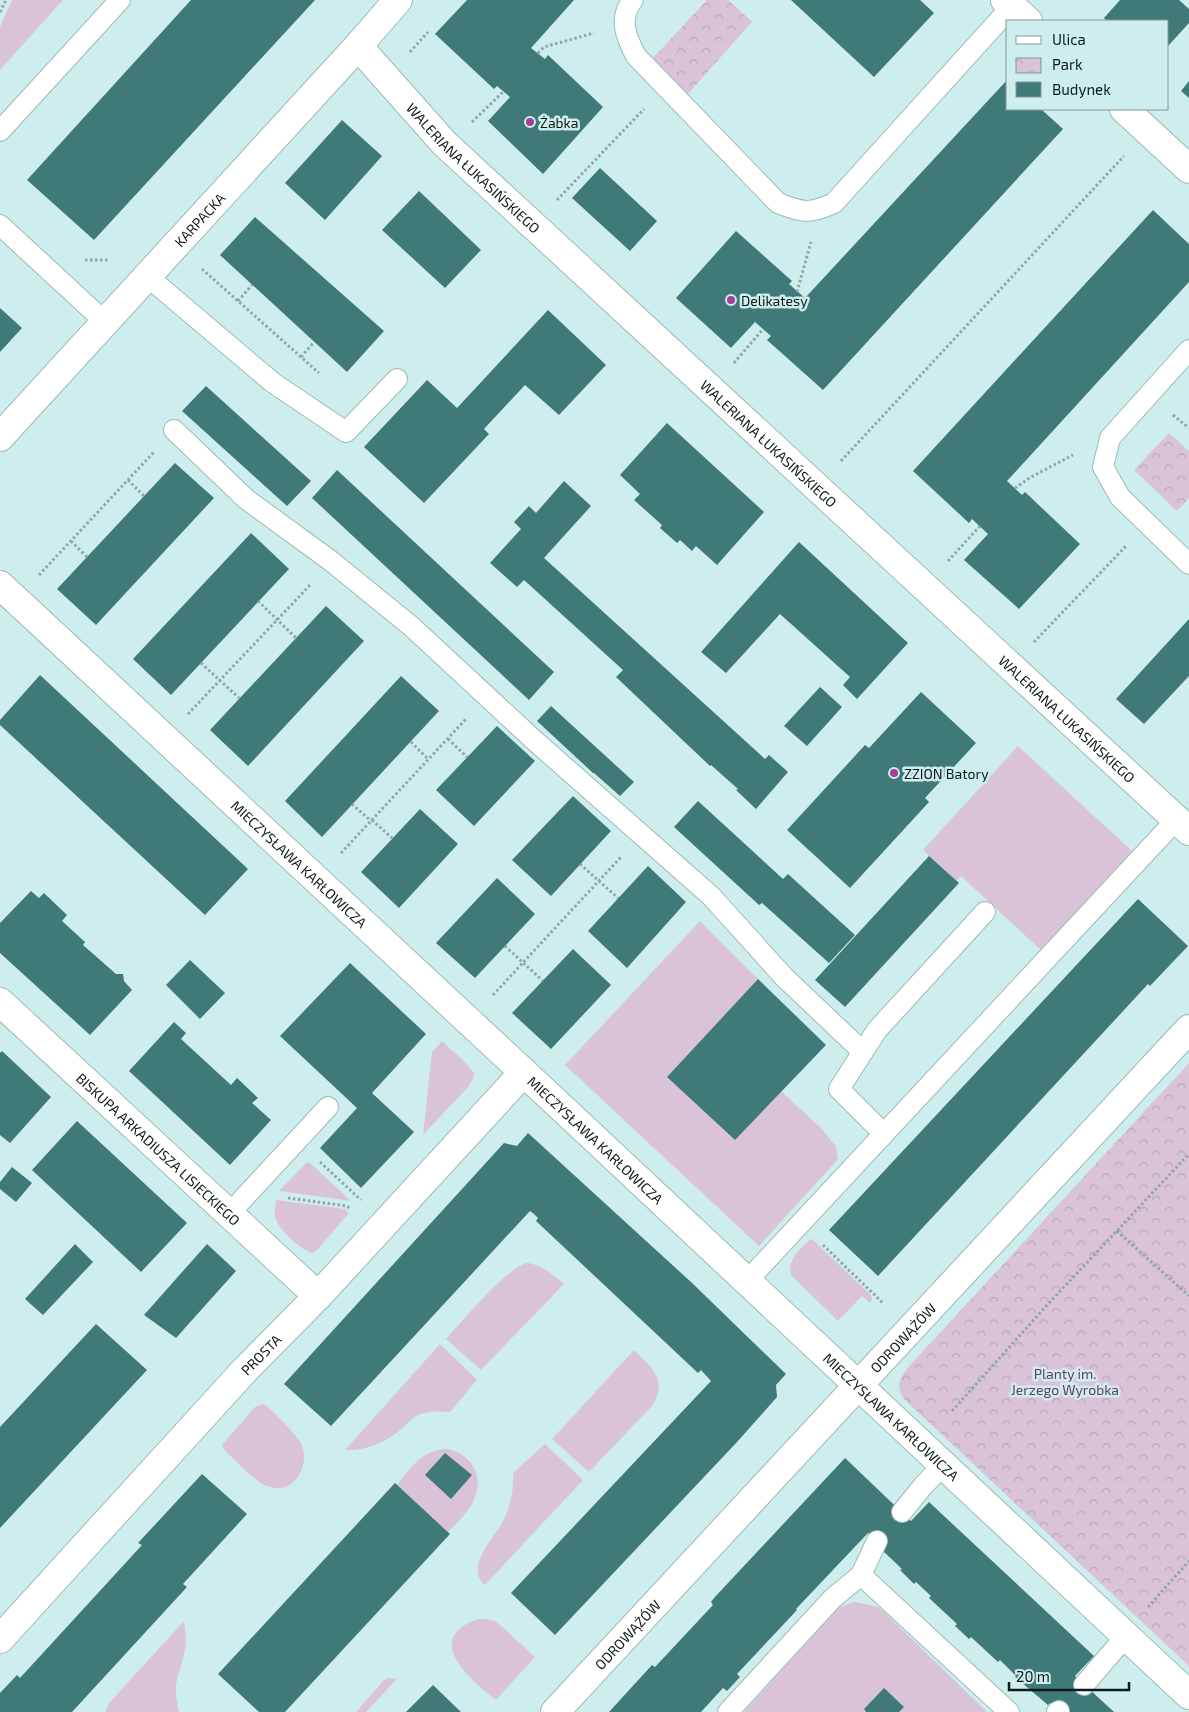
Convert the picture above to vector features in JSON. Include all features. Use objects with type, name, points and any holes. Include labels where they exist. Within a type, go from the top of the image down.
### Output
[{"type":"street","name":"KARPACKA","points":[[0,437],[398,0]]},
{"type":"street","name":"WALERIANA ŁUKASIŃSKIEGO","points":[[358,46],[444,143],[1182,826]]},
{"type":"street","points":[[1125,110],[1189,168]]},
{"type":"street","name":"MIECZYSŁAWA KARŁOWICZA","points":[[0,585],[524,1072],[1189,1695]]},
{"type":"street","name":"BISKUPA ARKADIUSZA LISIECKIEGO","points":[[0,1002],[318,1296]]},
{"type":"street","name":"ODROWĄŻÓW","points":[[555,1712],[1189,1028]]},
{"type":"street","name":"PROSTA","points":[[0,1639],[244,1371],[318,1296],[524,1072]]},
{"type":"lane","points":[[0,132],[120,0]]},
{"type":"lane","points":[[633,0],[627,7],[624,31],[636,56],[778,203],[799,211],[818,210],[834,203],[1015,9]]},
{"type":"lane","points":[[0,225],[105,322]]},
{"type":"lane","points":[[147,276],[272,382],[346,432],[397,379]]},
{"type":"lane","points":[[1189,350],[1110,438],[1103,467],[1120,497],[1189,564]]},
{"type":"lane","points":[[174,430],[246,499],[331,562],[412,626],[535,741],[711,896],[784,977],[863,1052]]},
{"type":"lane","points":[[746,1281],[884,1134],[1182,826]]},
{"type":"lane","points":[[884,1134],[839,1089],[877,1030],[985,912]]},
{"type":"lane","points":[[229,1214],[328,1107]]},
{"type":"lane","points":[[902,1512],[922,1486],[943,1465]]},
{"type":"lane","points":[[728,1712],[833,1598],[860,1575],[877,1541]]},
{"type":"lane","points":[[860,1575],[1009,1712]]},
{"type":"lane","points":[[1084,1684],[1126,1636]]},
{"type":"path","points":[[0,12],[6,0]]},
{"type":"path","points":[[538,53],[544,46],[598,32]]},
{"type":"path","points":[[472,123],[504,91]]},
{"type":"path","points":[[557,201],[648,105]]},
{"type":"path","points":[[839,464],[1126,153]]},
{"type":"path","points":[[797,292],[812,237]]},
{"type":"path","points":[[200,267],[323,376]]},
{"type":"path","points":[[238,301],[252,285]]},
{"type":"path","points":[[732,365],[763,329]]},
{"type":"path","points":[[301,357],[314,342]]},
{"type":"path","points":[[35,580],[174,430]]},
{"type":"path","points":[[1015,488],[1075,454]]},
{"type":"path","points":[[128,480],[144,496]]},
{"type":"path","points":[[945,563],[980,526]]},
{"type":"path","points":[[71,542],[87,557]]},
{"type":"path","points":[[184,718],[331,562]]},
{"type":"path","points":[[258,601],[296,638]]},
{"type":"path","points":[[201,663],[240,698]]},
{"type":"path","points":[[335,859],[487,696]]},
{"type":"path","points":[[448,739],[467,757]]},
{"type":"path","points":[[410,742],[428,760]]},
{"type":"path","points":[[352,804],[392,838]]},
{"type":"path","points":[[487,1001],[642,834]]},
{"type":"path","points":[[580,864],[618,898]]},
{"type":"path","points":[[504,946],[543,981]]},
{"type":"path","points":[[952,1411],[1189,1154]]},
{"type":"path","points":[[315,1157],[367,1206]]},
{"type":"path","points":[[287,1198],[347,1206],[352,1211]]},
{"type":"path","points":[[800,1224],[884,1304]]},
{"type":"path","points":[[1117,1231],[1189,1296]]},
{"type":"path","points":[[1126,1636],[1154,1600],[1189,1561]]},
{"type":"green space","points":[[12,0],[63,0],[0,70],[0,27]]},
{"type":"green space","points":[[707,0],[728,0],[752,22],[687,95],[652,59]]},
{"type":"green space","points":[[1169,433],[1189,451],[1189,498],[1177,511],[1134,470]]},
{"type":"green space","points":[[1018,746],[1132,851],[1041,950],[961,876],[957,881],[923,850]]},
{"type":"green space","points":[[700,921],[758,979],[667,1077],[735,1140],[781,1091],[823,1130],[836,1147],[838,1159],[759,1246],[565,1065]]},
{"type":"green space","points":[[442,1041],[474,1073],[473,1079],[468,1087],[423,1135],[432,1052]]},
{"type":"green space","name":"Planty im. Jerzego Wyrobka","points":[[1189,1063],[1189,1666],[907,1402],[899,1387],[901,1378],[911,1364]]},
{"type":"green space","points":[[307,1162],[311,1164],[351,1201],[279,1191]]},
{"type":"green space","points":[[276,1200],[345,1209],[349,1213],[316,1251],[312,1253],[296,1243],[280,1227],[275,1216]]},
{"type":"green space","points":[[810,1239],[871,1295],[872,1300],[870,1303],[862,1296],[838,1321],[791,1275],[790,1269],[793,1259]]},
{"type":"green space","points":[[526,1263],[541,1267],[564,1284],[481,1370],[446,1339],[496,1285],[517,1267]]},
{"type":"green space","points":[[440,1344],[477,1380],[450,1412],[427,1412],[417,1415],[399,1431],[381,1443],[367,1448],[345,1450]]},
{"type":"green space","points":[[634,1350],[656,1375],[659,1389],[657,1397],[652,1406],[589,1472],[552,1439]]},
{"type":"green space","points":[[262,1404],[266,1405],[292,1432],[300,1442],[303,1450],[303,1467],[294,1481],[287,1486],[279,1488],[264,1485],[226,1452],[222,1445],[255,1407]]},
{"type":"green space","points":[[545,1444],[583,1480],[485,1585],[479,1578],[479,1560],[506,1513],[512,1491],[513,1473]]},
{"type":"green space","points":[[448,1449],[462,1455],[472,1465],[478,1486],[468,1510],[448,1532],[397,1485],[418,1460],[431,1452]]},
{"type":"green space","points":[[855,1602],[878,1607],[987,1712],[744,1712],[839,1607]]},
{"type":"green space","points":[[478,1619],[488,1619],[497,1622],[535,1657],[496,1700],[464,1671],[456,1660],[452,1648],[453,1637],[461,1627]]},
{"type":"green space","points":[[184,1621],[186,1646],[176,1686],[179,1712],[105,1712],[110,1702]]},
{"type":"green space","points":[[389,1678],[397,1679],[366,1712],[356,1712],[384,1680]]},
{"type":"building","points":[[191,0],[315,0],[94,240],[27,180]]},
{"type":"building","points":[[467,0],[574,0],[531,48],[545,59],[548,55],[603,107],[543,174],[488,121],[510,97],[497,86],[494,89],[435,34]]},
{"type":"building","points":[[791,0],[920,0],[934,13],[874,77]]},
{"type":"building","points":[[1120,0],[1179,0],[1189,9],[1189,23],[1169,45],[1169,20],[1106,20],[1104,18]]},
{"type":"building","points":[[1006,81],[1006,110],[1042,110],[1063,129],[823,390],[767,340],[771,336],[755,322],[731,348],[676,298],[736,231],[792,281],[789,284],[805,298]]},
{"type":"building","points":[[1189,81],[1189,98],[1181,91]]},
{"type":"building","points":[[342,120],[382,156],[325,220],[285,183]]},
{"type":"building","points":[[600,168],[657,221],[630,251],[572,198]]},
{"type":"building","points":[[419,191],[481,250],[445,288],[382,230]]},
{"type":"building","points":[[1153,210],[1189,244],[1189,282],[1007,481],[1022,495],[1025,492],[1080,544],[1019,609],[964,560],[988,534],[972,519],[969,523],[913,471]]},
{"type":"building","points":[[255,217],[384,331],[347,372],[220,255]]},
{"type":"building","points":[[0,308],[22,328],[0,352]]},
{"type":"building","points":[[548,310],[606,365],[559,415],[525,385],[484,429],[489,434],[424,503],[364,447],[427,380],[457,408]]},
{"type":"building","points":[[206,386],[311,481],[287,506],[182,411]]},
{"type":"building","points":[[667,423],[764,512],[717,565],[696,546],[692,551],[680,540],[677,543],[660,528],[662,525],[634,500],[640,494],[620,475]]},
{"type":"building","points":[[175,463],[214,498],[96,625],[57,589]]},
{"type":"building","points":[[337,470],[554,672],[529,700],[312,498]]},
{"type":"building","points":[[564,481],[591,506],[544,558],[765,759],[769,755],[788,772],[756,809],[736,790],[738,789],[710,766],[616,677],[623,670],[524,580],[517,587],[490,563],[521,529],[514,522],[529,506],[536,513]]},
{"type":"building","points":[[251,533],[289,569],[171,695],[133,659]]},
{"type":"building","points":[[799,542],[908,643],[857,699],[843,685],[850,677],[780,614],[726,673],[701,652]]},
{"type":"building","points":[[326,606],[364,641],[248,766],[210,730]]},
{"type":"building","points":[[1189,619],[1189,676],[1144,724],[1116,699]]},
{"type":"building","points":[[40,675],[248,869],[205,915],[0,725],[0,720]]},
{"type":"building","points":[[401,676],[439,711],[322,837],[285,801]]},
{"type":"building","points":[[820,687],[842,707],[807,746],[784,726]]},
{"type":"building","name":"ZZION Batory","points":[[921,692],[976,743],[925,798],[929,802],[850,888],[787,830],[865,745],[869,748]]},
{"type":"building","points":[[551,706],[634,782],[620,796],[537,721]]},
{"type":"building","points":[[497,726],[535,761],[474,826],[436,790]]},
{"type":"building","points":[[573,796],[611,831],[551,896],[512,860]]},
{"type":"building","points":[[698,801],[783,879],[788,874],[855,935],[829,963],[762,903],[759,905],[674,827]]},
{"type":"building","points":[[420,809],[458,844],[399,908],[361,872]]},
{"type":"building","points":[[929,856],[959,883],[845,1007],[815,980]]},
{"type":"building","points":[[648,866],[686,902],[627,968],[588,931]]},
{"type":"building","points":[[497,878],[535,914],[475,978],[436,943]]},
{"type":"building","points":[[31,891],[39,898],[44,893],[67,915],[62,921],[85,942],[83,945],[116,974],[123,974],[124,981],[132,990],[90,1035],[0,953],[0,923]]},
{"type":"building","points":[[1138,899],[1188,946],[1150,986],[1148,984],[878,1276],[829,1230]]},
{"type":"building","points":[[573,949],[611,985],[551,1049],[512,1013]]},
{"type":"building","points":[[190,960],[225,993],[200,1019],[166,985]]},
{"type":"building","points":[[350,963],[426,1034],[372,1093],[414,1132],[361,1188],[320,1148],[357,1108],[280,1036]]},
{"type":"building","points":[[758,979],[826,1045],[735,1140],[667,1077]]},
{"type":"building","points":[[174,1022],[186,1033],[181,1039],[231,1085],[237,1078],[258,1098],[252,1103],[271,1120],[230,1165],[129,1071]]},
{"type":"building","points":[[2,1051],[51,1097],[10,1143],[0,1135],[0,1053]]},
{"type":"building","points":[[77,1121],[187,1223],[141,1272],[32,1170]]},
{"type":"building","points":[[528,1133],[691,1282],[786,1374],[776,1385],[777,1397],[555,1635],[511,1593],[711,1381],[701,1370],[698,1373],[536,1221],[538,1218],[534,1214],[530,1211],[331,1426],[284,1384],[504,1143],[517,1146]]},
{"type":"building","points":[[12,1167],[32,1183],[16,1202],[0,1189],[0,1182]]},
{"type":"building","points":[[75,1244],[93,1262],[43,1315],[25,1299]]},
{"type":"building","points":[[207,1244],[236,1271],[176,1338],[144,1315]]},
{"type":"building","points":[[96,1324],[147,1370],[0,1528],[0,1427]]},
{"type":"building","points":[[445,1453],[472,1475],[451,1499],[425,1475]]},
{"type":"building","points":[[845,1458],[911,1521],[929,1502],[1094,1656],[1075,1676],[1114,1712],[1060,1712],[1050,1703],[1048,1705],[1015,1677],[1000,1660],[998,1662],[971,1637],[969,1639],[955,1626],[957,1624],[929,1598],[931,1596],[916,1582],[914,1584],[900,1570],[902,1569],[883,1551],[885,1549],[868,1533],[737,1674],[740,1677],[727,1691],[723,1688],[701,1712],[609,1712],[652,1665],[655,1667],[713,1605],[711,1602],[714,1598]]},
{"type":"building","points":[[202,1474],[247,1514],[183,1584],[187,1587],[72,1712],[0,1712],[0,1693],[17,1675],[20,1678],[142,1545],[138,1543]]},
{"type":"building","points":[[395,1483],[450,1534],[285,1712],[259,1712],[218,1674]]},
{"type":"building","points":[[433,1685],[461,1712],[406,1712]]},
{"type":"building","points":[[884,1688],[904,1707],[899,1712],[866,1712],[864,1709]]},
{"type":"place","name":"Żabka","points":[[530,122]]},
{"type":"place","name":"Delikatesy","points":[[731,300]]},
{"type":"place","name":"ZZION Batory","points":[[894,773]]}]
